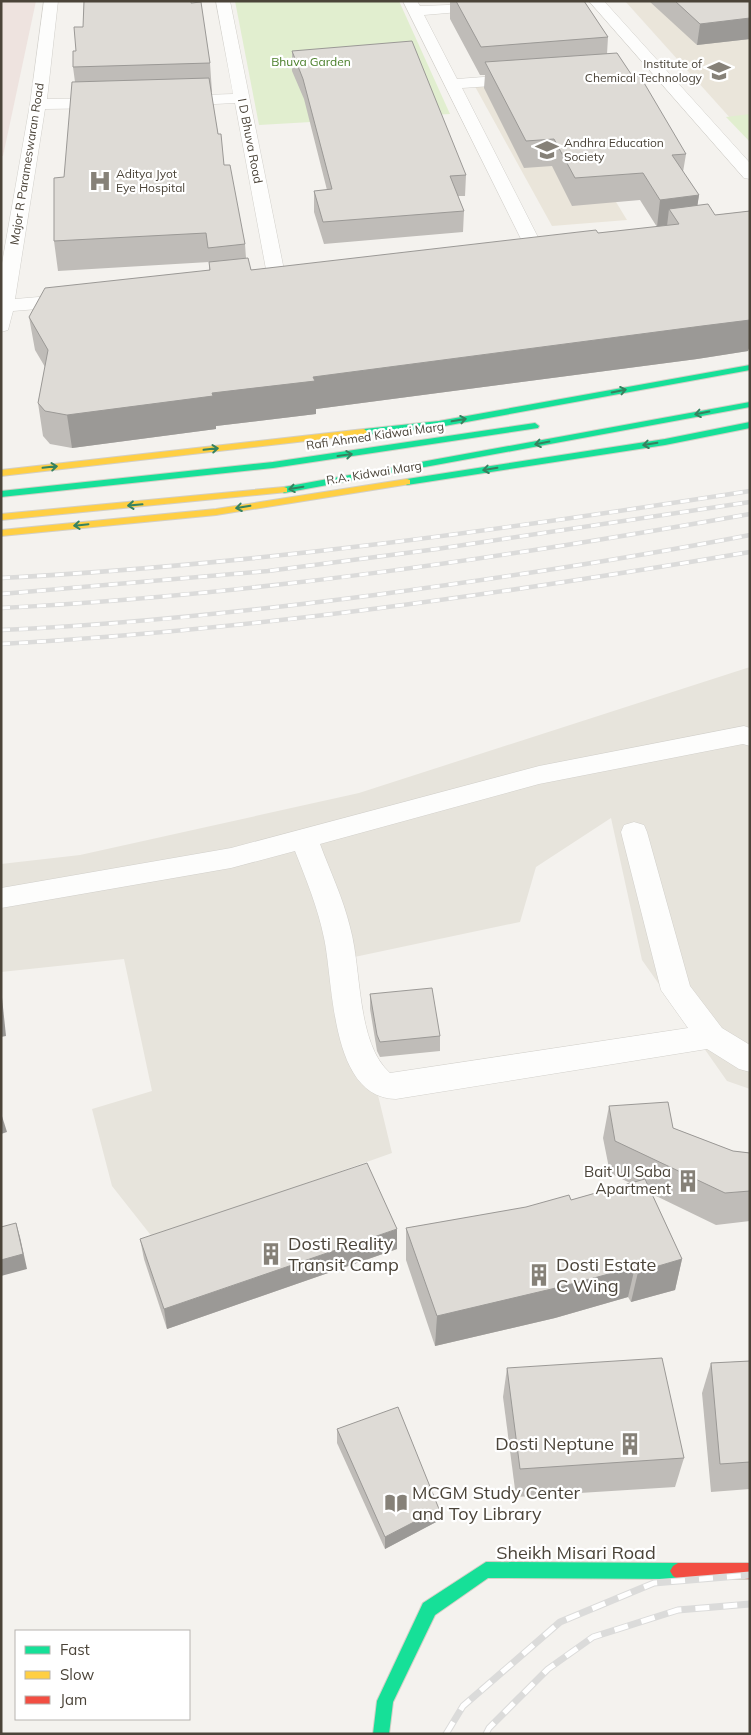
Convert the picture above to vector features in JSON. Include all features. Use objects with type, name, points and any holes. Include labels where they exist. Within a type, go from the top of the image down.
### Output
[{"type":"main road","points":[[1,473],[439,424],[750,366]]},
{"type":"main road","points":[[1,517],[278,491],[750,404]]},
{"type":"main road","name":"Rafi Ahmed Kidwai Marg","points":[[1,494],[273,465],[548,424]]},
{"type":"main road","name":"R.A. Kidwai Marg","points":[[1,533],[216,512],[665,442],[750,425]]},
{"type":"main road","name":"Sheikh Misari Road","points":[[381,1734],[385,1701],[429,1608],[486,1570],[750,1571]]},
{"type":"street","name":"Major R Parameswaran Road","points":[[1,326],[38,104],[51,1]]},
{"type":"street","name":"I D Bhuva Road","points":[[223,1],[242,98],[286,279],[258,282]]},
{"type":"street","points":[[596,1],[750,174]]},
{"type":"street","points":[[471,7],[412,6],[536,251]]},
{"type":"street","points":[[637,70],[656,69]]},
{"type":"street","points":[[452,84],[539,78]]},
{"type":"street","points":[[157,102],[242,98]]},
{"type":"street","points":[[38,104],[118,102]]},
{"type":"street","points":[[517,253],[556,248]]},
{"type":"street","points":[[3,306],[91,298]]},
{"type":"street","points":[[1,898],[231,858],[539,775],[744,735],[750,737]]},
{"type":"street","points":[[634,832],[676,990],[711,1036],[750,1060]]},
{"type":"street","points":[[304,838],[336,927],[344,984],[360,1053],[368,1071],[381,1084],[396,1086],[711,1036]]},
{"type":"shaded area","points":[[1,1],[36,1],[3,156],[1,156]]},
{"type":"shaded area","name":"Institute of Chemical Technology","points":[[625,1],[750,1],[750,140]]},
{"type":"shaded area","name":"Andhra Education Society","points":[[539,76],[627,220],[552,226],[472,81]]},
{"type":"shaded area","points":[[750,667],[750,1089],[727,1081],[642,960],[611,818],[536,867],[520,922],[345,959],[392,1153],[153,1238],[112,1186],[92,1109],[152,1091],[124,959],[1,972],[1,864],[80,855],[359,793]]},
{"type":"green space","name":"Bhuva Garden","points":[[235,1],[399,1],[450,114],[259,125]]},
{"type":"green space","points":[[750,114],[750,142],[726,117]]},
{"type":"building","points":[[84,1],[201,2],[210,63],[73,67],[73,51],[76,51],[74,27],[83,27]]},
{"type":"building","points":[[456,1],[584,1],[608,37],[481,47]]},
{"type":"building","points":[[675,1],[750,1],[750,18],[700,24]]},
{"type":"building","points":[[412,41],[466,175],[450,176],[464,211],[323,222],[314,191],[332,189],[303,79],[292,51]]},
{"type":"building","points":[[617,53],[633,77],[640,76],[686,154],[672,155],[699,195],[660,200],[643,173],[575,178],[554,139],[526,141],[485,62]]},
{"type":"building","points":[[209,78],[218,134],[221,134],[224,165],[230,165],[245,244],[208,248],[206,233],[54,241],[54,178],[64,177],[72,82]]},
{"type":"building","points":[[708,204],[715,215],[750,211],[750,320],[313,377],[315,381],[212,393],[213,396],[67,415],[45,411],[38,403],[48,350],[29,317],[45,288],[210,270],[209,262],[248,258],[251,270],[596,230],[598,233],[679,224],[669,209]]},
{"type":"building","points":[[432,988],[440,1036],[380,1042],[377,1035],[370,994]]},
{"type":"building","points":[[668,1102],[673,1128],[733,1151],[750,1153],[750,1191],[725,1193],[615,1141],[609,1106]]},
{"type":"building","name":"Dosti Reality Transit Camp","points":[[367,1163],[397,1229],[164,1309],[140,1239]]},
{"type":"building","points":[[645,1179],[682,1259],[638,1272],[635,1267],[437,1316],[406,1228],[526,1207],[569,1195],[571,1200]]},
{"type":"building","points":[[16,1223],[23,1254],[1,1260],[1,1227]]},
{"type":"building","points":[[662,1358],[684,1458],[520,1469],[507,1368]]},
{"type":"building","points":[[750,1361],[750,1462],[720,1464],[711,1363]]},
{"type":"building","points":[[398,1407],[439,1509],[385,1537],[337,1429]]},
{"type":"railway","points":[[1,578],[95,572],[283,555],[470,532],[750,491]]},
{"type":"railway","points":[[1,594],[268,571],[437,549],[750,502]]},
{"type":"railway","points":[[1,608],[189,594],[377,573],[471,560],[750,514]]},
{"type":"railway","points":[[1,630],[95,625],[282,607],[563,568],[750,535]]},
{"type":"railway","points":[[1,644],[95,638],[283,620],[470,596],[750,552]]},
{"type":"railway","points":[[446,1734],[463,1706],[560,1622],[654,1583],[750,1575]]},
{"type":"railway","points":[[486,1734],[489,1728],[548,1669],[593,1637],[678,1610],[750,1604]]},
{"type":"traffic: fast","points":[[364,432],[439,424],[750,367]]},
{"type":"traffic: fast","points":[[284,490],[750,404]]},
{"type":"traffic: fast","points":[[407,482],[665,442],[750,425]]},
{"type":"traffic: fast","points":[[1,494],[273,465],[535,426]]},
{"type":"traffic: fast","points":[[381,1734],[385,1701],[429,1609],[486,1570],[678,1571]]},
{"type":"traffic: slow","points":[[1,473],[364,432]]},
{"type":"traffic: slow","points":[[1,533],[216,512],[407,482]]},
{"type":"traffic: slow","points":[[1,517],[284,490]]},
{"type":"traffic: jam","points":[[678,1571],[750,1571]]},
{"type":"place","name":"Institute of Chemical Technology","points":[[719,71]]},
{"type":"place","name":"Andhra Education Society","points":[[547,150]]},
{"type":"place","name":"Aditya Jyot Eye Hospital","points":[[100,181]]},
{"type":"place","name":"Bait UI Saba Apartment","points":[[688,1181]]},
{"type":"place","name":"Dosti Reality Transit Camp","points":[[271,1254]]},
{"type":"place","name":"Dosti Estate C Wing","points":[[539,1275]]},
{"type":"place","name":"Dosti Neptune","points":[[630,1444]]},
{"type":"place","name":"MCGM Study Center and Toy Library","points":[[396,1503]]}]
